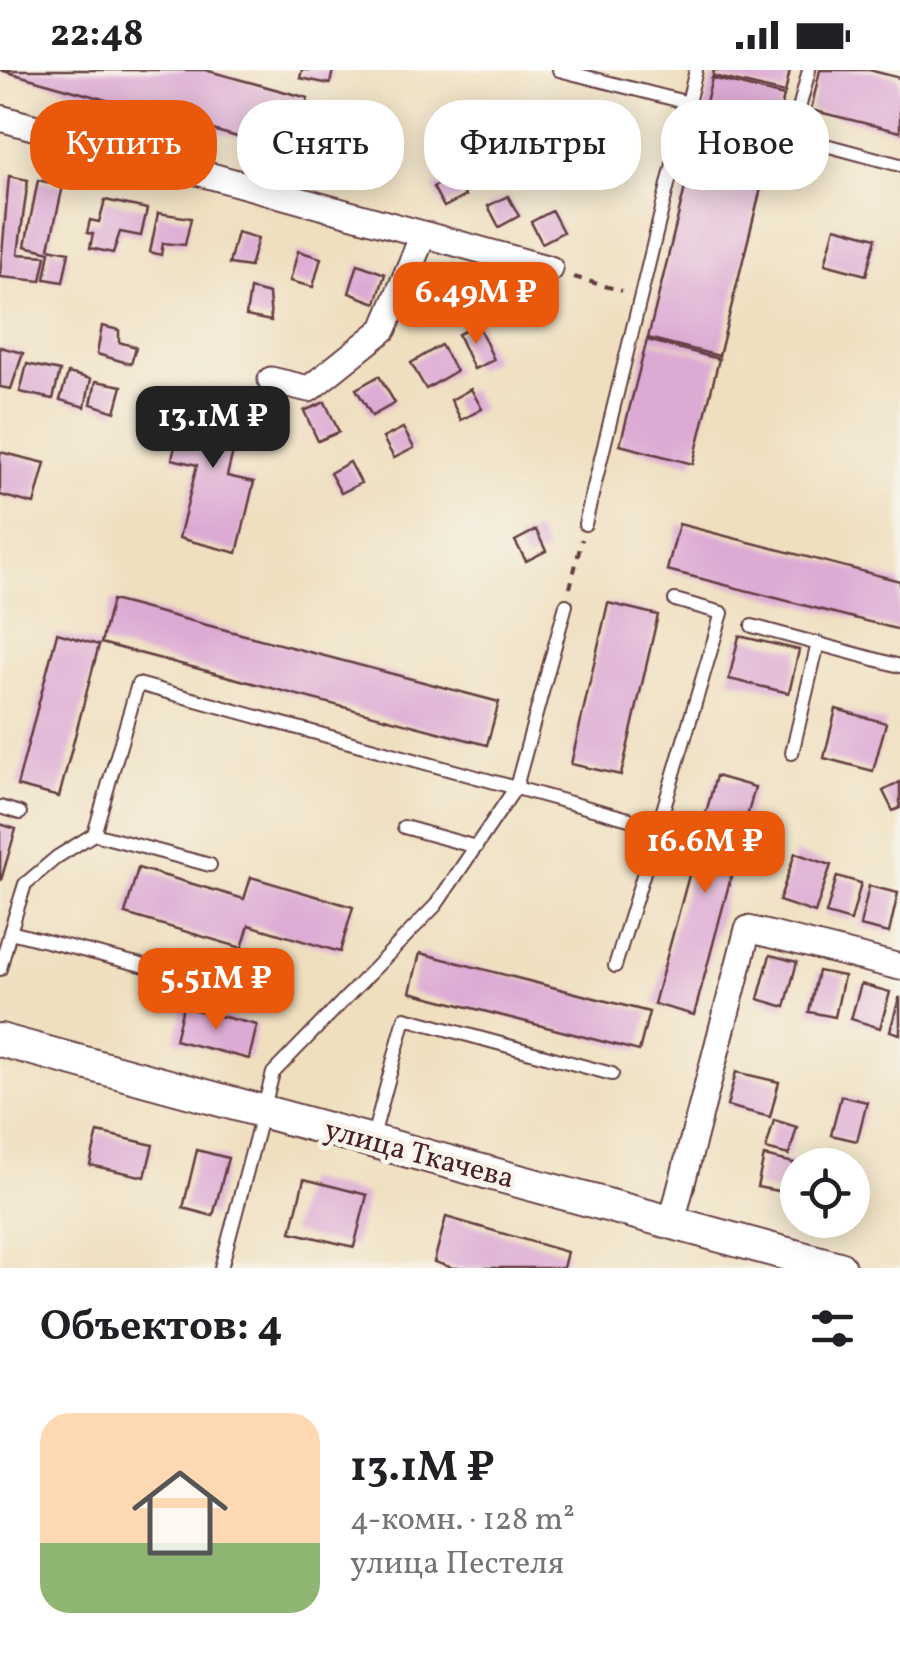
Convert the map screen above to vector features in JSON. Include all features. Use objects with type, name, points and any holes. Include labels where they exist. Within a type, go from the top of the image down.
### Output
[{"type":"street","points":[[0,118],[550,269]]},
{"type":"street","points":[[271,380],[309,389],[384,329],[423,235]]},
{"type":"street","points":[[672,1221],[748,930],[900,968]]},
{"type":"street","name":"улица Ткачева","points":[[0,1040],[839,1268]]},
{"type":"lane","points":[[559,70],[676,100]]},
{"type":"lane","points":[[689,100],[696,70]]},
{"type":"lane","points":[[809,70],[792,136],[900,164]]},
{"type":"lane","points":[[585,524],[667,190]]},
{"type":"lane","points":[[616,966],[722,613],[675,600]]},
{"type":"lane","points":[[222,1268],[273,1073],[436,905],[516,787],[566,605]]},
{"type":"lane","points":[[752,626],[900,666]]},
{"type":"lane","points":[[792,753],[818,644]]},
{"type":"lane","points":[[0,969],[8,924],[25,884],[57,857],[94,834],[138,684],[658,827]]},
{"type":"lane","points":[[0,807],[20,812]]},
{"type":"lane","points":[[404,828],[476,846]]},
{"type":"lane","points":[[94,834],[210,865]]},
{"type":"lane","points":[[8,924],[257,994],[270,971]]},
{"type":"lane","points":[[371,1142],[406,1018],[612,1074]]},
{"type":"path","points":[[550,269],[641,297]]},
{"type":"path","points":[[566,605],[585,524]]},
{"type":"building","points":[[0,70],[205,70],[308,98],[237,100],[237,137],[217,131],[217,100],[106,100]]},
{"type":"building","points":[[302,70],[333,70],[330,84],[300,78]]},
{"type":"building","points":[[714,70],[790,70],[785,93],[713,76]]},
{"type":"building","points":[[820,70],[869,70],[900,78],[900,132],[829,114],[829,100],[813,100]]},
{"type":"building","points":[[712,78],[784,96],[783,100],[707,100]]},
{"type":"building","points":[[9,176],[28,180],[18,254],[46,256],[41,281],[0,277]]},
{"type":"building","points":[[36,190],[62,190],[49,248],[69,252],[63,282],[45,279],[50,252],[25,246]]},
{"type":"building","points":[[435,190],[462,190],[465,196],[444,207]]},
{"type":"building","points":[[684,190],[760,190],[719,356],[648,338]]},
{"type":"building","points":[[508,196],[519,216],[499,227],[488,206]]},
{"type":"building","points":[[105,200],[147,209],[141,236],[120,232],[113,253],[90,248],[93,234],[87,233],[90,220],[99,222]]},
{"type":"building","points":[[552,211],[563,232],[542,243],[531,222]]},
{"type":"building","points":[[158,213],[191,218],[185,245],[163,243],[161,255],[150,252]]},
{"type":"building","points":[[835,227],[876,238],[866,275],[825,264]]},
{"type":"building","points":[[237,232],[258,238],[250,267],[229,264]]},
{"type":"building","points":[[298,251],[321,258],[313,287],[290,281]]},
{"type":"building","points":[[358,264],[385,274],[376,303],[349,293]]},
{"type":"building","points":[[250,289],[269,294],[271,321],[246,316]]},
{"type":"building","points":[[478,325],[494,360],[474,369],[458,334]]},
{"type":"building","points":[[102,326],[119,330],[119,342],[136,347],[131,364],[97,354]]},
{"type":"building","points":[[647,340],[719,359],[693,464],[620,445]]},
{"type":"building","points":[[441,345],[456,371],[426,389],[411,363]]},
{"type":"building","points":[[0,347],[23,353],[11,389],[0,387]]},
{"type":"building","points":[[27,364],[60,371],[53,399],[20,392]]},
{"type":"building","points":[[68,373],[91,379],[85,407],[60,400]]},
{"type":"building","points":[[379,376],[395,403],[372,416],[356,389]]},
{"type":"building","points":[[96,381],[122,386],[115,412],[91,404]]},
{"type":"building","points":[[189,388],[245,402],[227,476],[254,482],[237,553],[179,538],[197,465],[172,459]]},
{"type":"building","points":[[471,389],[482,409],[461,420],[451,400]]},
{"type":"building","points":[[325,402],[339,432],[318,441],[304,411]]},
{"type":"building","points":[[403,428],[414,448],[394,458],[383,438]]},
{"type":"building","points":[[0,452],[45,463],[34,504],[0,495]]},
{"type":"building","points":[[350,462],[361,483],[341,493],[330,473]]},
{"type":"building","points":[[679,524],[900,581],[900,630],[667,570]]},
{"type":"building","points":[[536,530],[546,551],[526,561],[515,541]]},
{"type":"building","points":[[112,600],[499,702],[487,745],[101,643]]},
{"type":"building","points":[[608,603],[658,615],[621,775],[571,764]]},
{"type":"building","points":[[57,633],[99,645],[59,797],[17,786]]},
{"type":"building","points":[[739,636],[799,650],[789,693],[729,679]]},
{"type":"building","points":[[836,709],[886,723],[873,771],[824,758]]},
{"type":"building","points":[[716,776],[755,787],[694,1015],[654,1004]]},
{"type":"building","points":[[900,782],[900,808],[893,811],[883,791]]},
{"type":"building","points":[[0,824],[16,829],[1,880],[0,880]]},
{"type":"building","points":[[795,853],[831,865],[815,913],[779,901]]},
{"type":"building","points":[[138,868],[244,899],[251,877],[353,907],[340,952],[249,925],[242,948],[125,914]]},
{"type":"building","points":[[837,876],[861,883],[851,921],[826,914]]},
{"type":"building","points":[[869,886],[898,893],[889,933],[860,926]]},
{"type":"building","points":[[420,953],[649,1012],[639,1051],[410,992]]},
{"type":"building","points":[[770,955],[797,962],[785,1007],[758,999]]},
{"type":"building","points":[[818,971],[844,976],[835,1017],[809,1012]]},
{"type":"building","points":[[861,984],[890,992],[880,1028],[851,1019]]},
{"type":"building","points":[[900,998],[900,1034],[890,1031]]},
{"type":"building","points":[[183,1007],[257,1025],[249,1059],[175,1040]]},
{"type":"building","points":[[736,1072],[779,1082],[770,1117],[727,1106]]},
{"type":"building","points":[[841,1096],[867,1102],[857,1141],[831,1135]]},
{"type":"building","points":[[774,1120],[797,1127],[791,1148],[780,1148],[780,1153],[766,1149]]},
{"type":"building","points":[[98,1132],[153,1145],[145,1177],[90,1165]]},
{"type":"building","points":[[197,1150],[228,1158],[213,1216],[183,1208]]},
{"type":"building","points":[[764,1156],[780,1160],[780,1191],[757,1187]]},
{"type":"building","points":[[304,1179],[367,1195],[354,1247],[291,1232]]},
{"type":"building","points":[[446,1217],[567,1252],[563,1268],[453,1268],[434,1262]]}]
